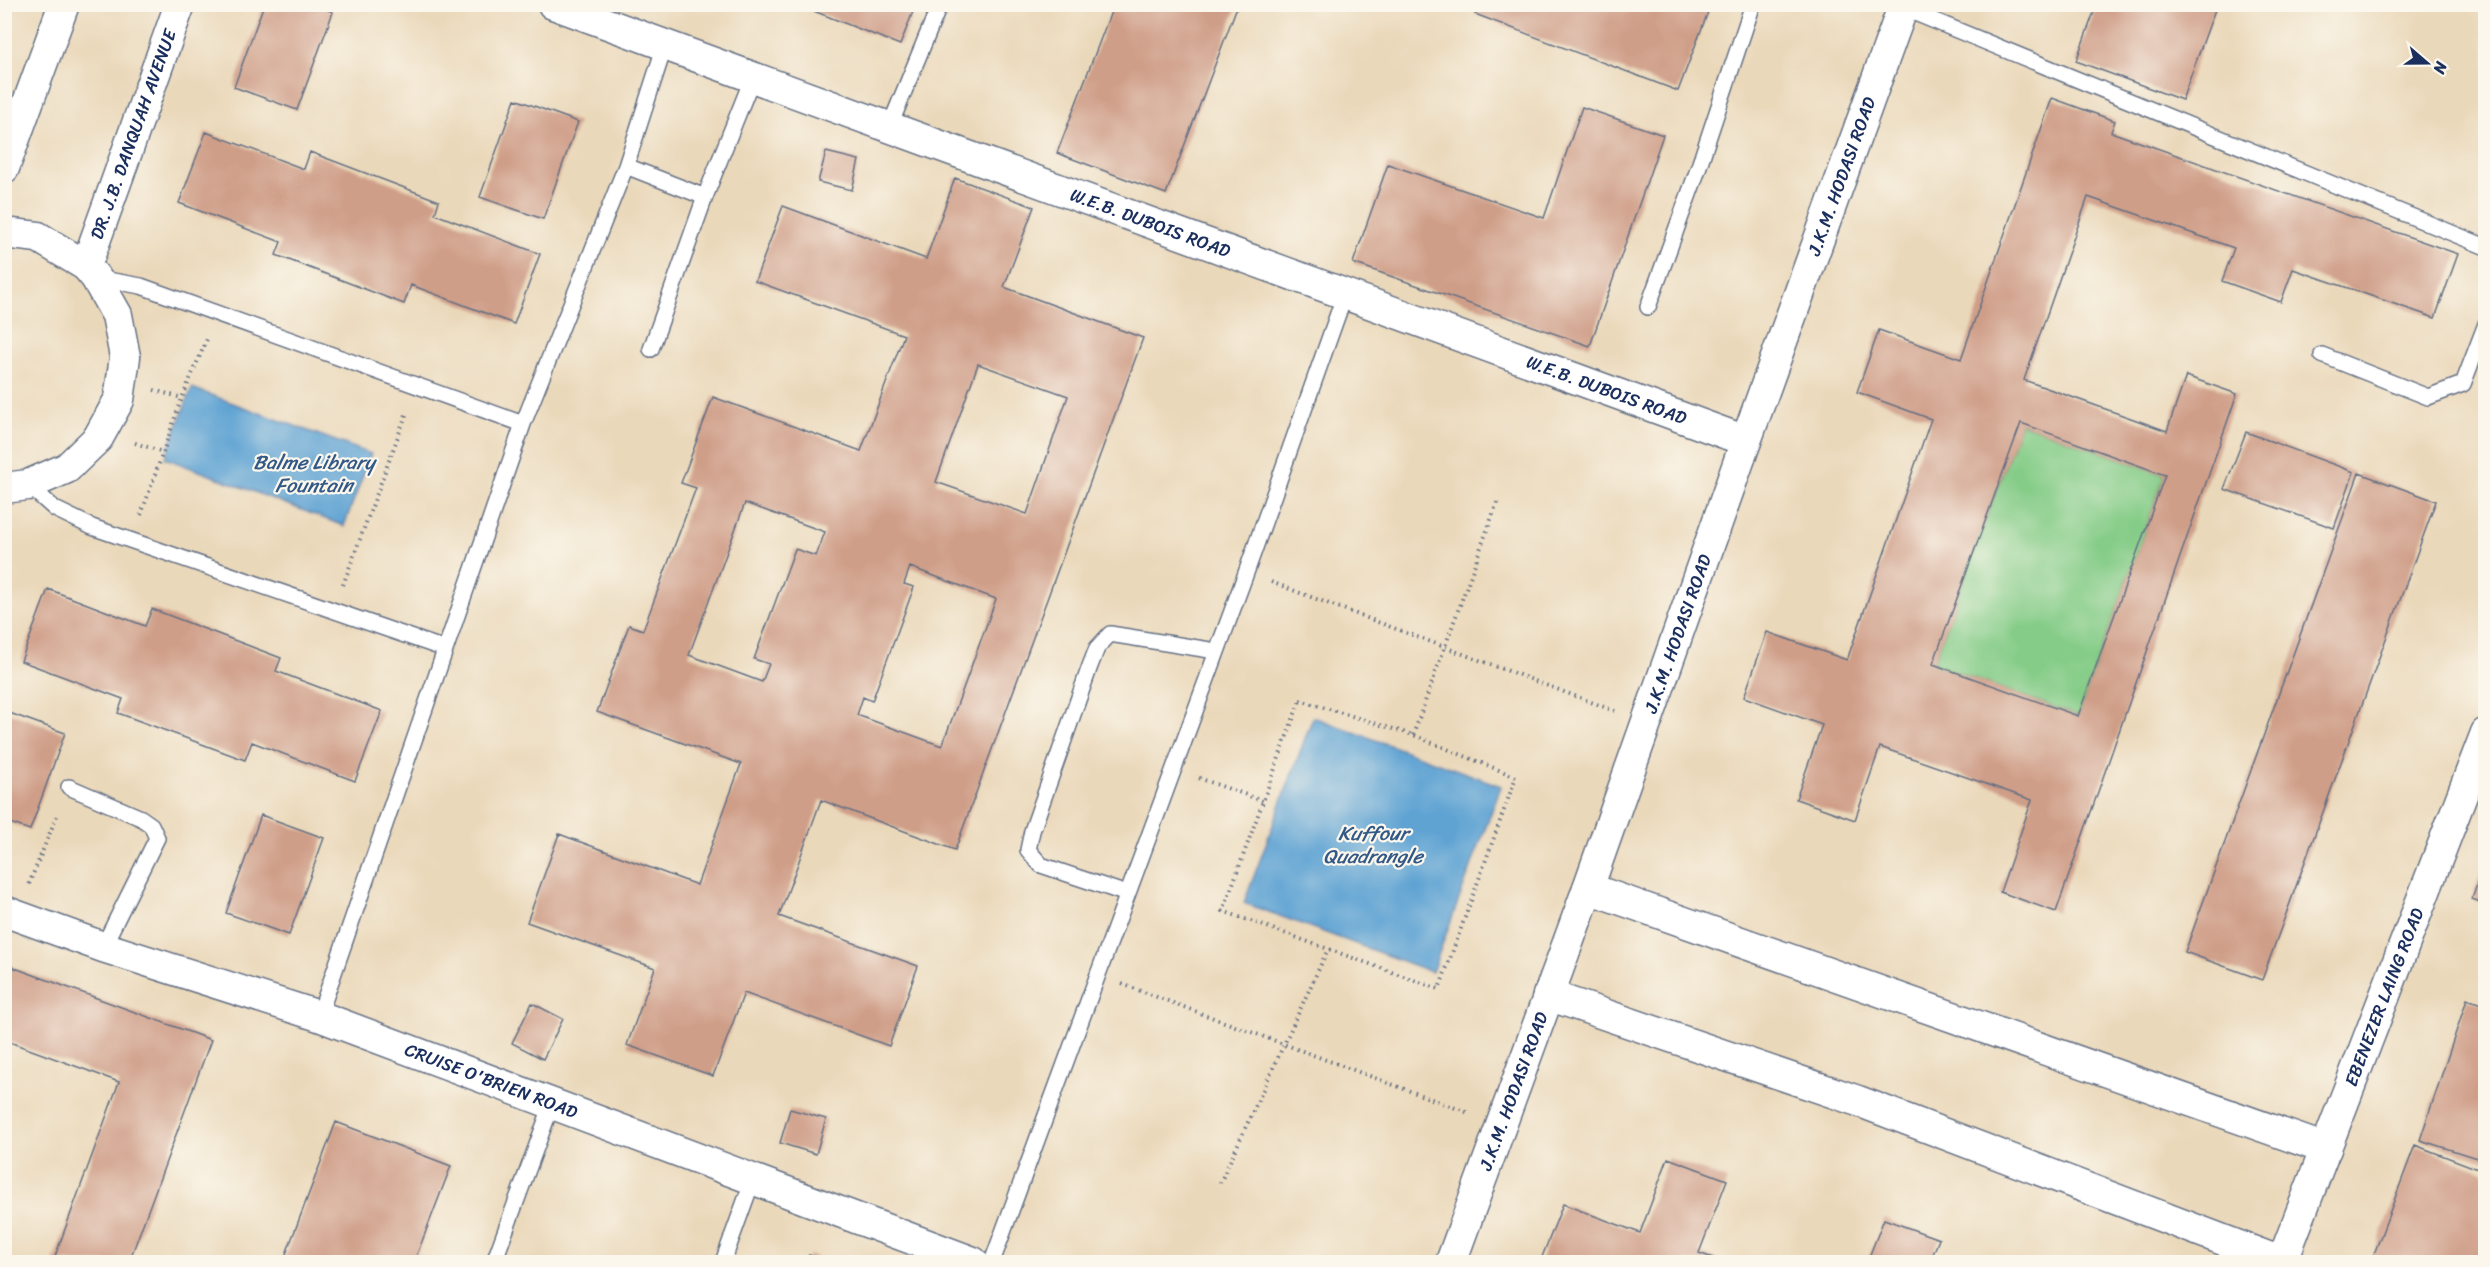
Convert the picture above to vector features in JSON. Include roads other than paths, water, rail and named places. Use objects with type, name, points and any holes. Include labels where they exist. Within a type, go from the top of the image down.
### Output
[{"type":"street","points":[[4,168],[64,4]]},
{"type":"street","name":"DR. J.B. DANQUAH AVENUE","points":[[91,272],[180,4]]},
{"type":"street","name":"W.E.B. DUBOIS ROAD","points":[[553,4],[752,79],[1746,441]]},
{"type":"street","name":"J.K.M. HODASI ROAD","points":[[1451,1263],[1904,6]]},
{"type":"street","name":"DR. J.B. DANQUAH AVENUE","points":[[4,233],[38,237],[91,272],[117,315],[124,357],[118,400],[98,438],[67,468],[16,487]]},
{"type":"street","name":"EBENEZER LAING ROAD","points":[[2282,1263],[2486,733]]},
{"type":"street","points":[[1588,888],[2326,1149]]},
{"type":"street","name":"CRUISE O'BRIEN ROAD","points":[[10,913],[104,947],[320,1016],[973,1263]]},
{"type":"street","points":[[1548,995],[1858,1101],[2282,1263]]},
{"type":"lane","points":[[889,128],[940,4]]},
{"type":"lane","points":[[1648,307],[1696,175],[1753,4]]},
{"type":"lane","points":[[1904,6],[2486,247]]},
{"type":"lane","points":[[320,1016],[523,424],[626,166],[665,45]]},
{"type":"lane","points":[[651,348],[705,197],[752,79]]},
{"type":"lane","points":[[626,166],[705,197]]},
{"type":"lane","points":[[91,272],[141,286],[523,424]]},
{"type":"lane","points":[[992,1263],[1246,573],[1345,294]]},
{"type":"lane","points":[[2322,355],[2428,397],[2463,384],[2486,324]]},
{"type":"lane","points":[[16,487],[92,528],[445,649]]},
{"type":"lane","points":[[1127,894],[1041,865],[1028,850],[1032,831],[1090,666],[1097,648],[1110,634],[1216,651]]},
{"type":"lane","points":[[69,787],[141,818],[151,825],[157,838],[104,947]]},
{"type":"lane","points":[[494,1263],[552,1104]]},
{"type":"lane","points":[[723,1263],[753,1179]]},
{"type":"water","name":"Balme Library Fountain","points":[[192,388],[371,454],[344,526],[165,458]]},
{"type":"water","name":"Kuffour Quadrangle","points":[[1313,717],[1501,786],[1432,972],[1244,903]]}]
